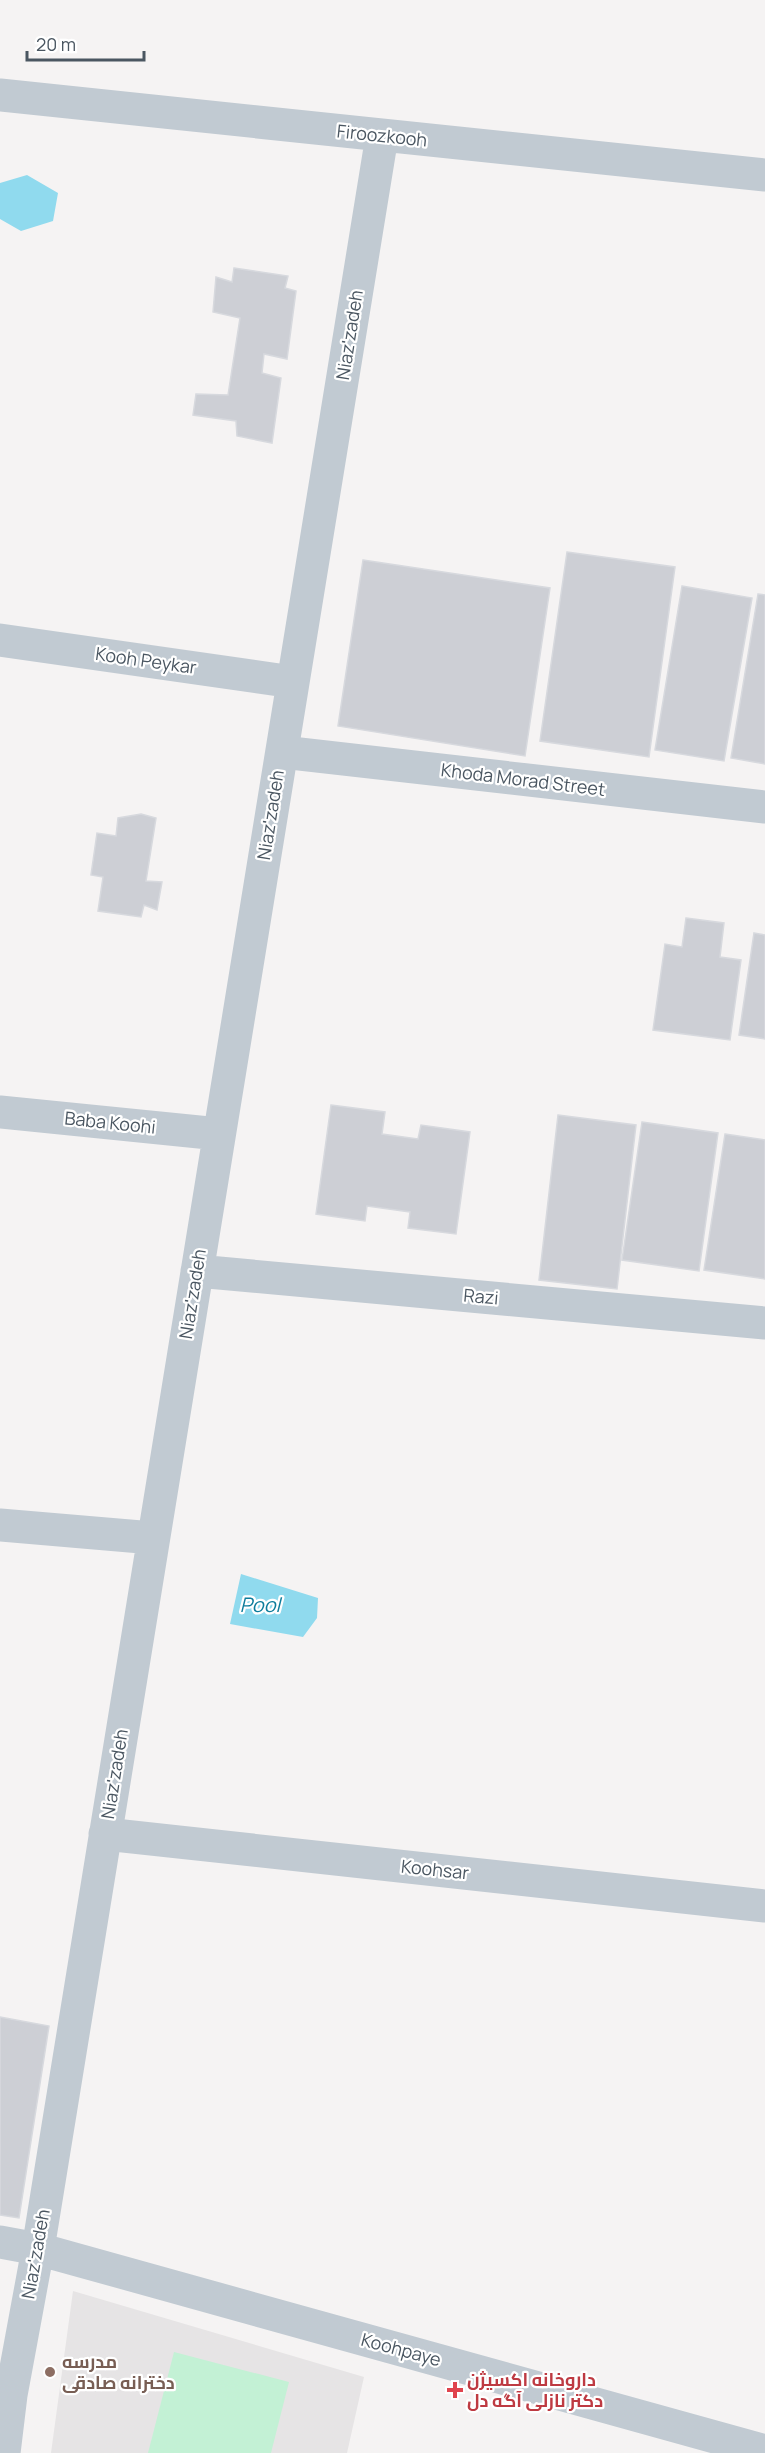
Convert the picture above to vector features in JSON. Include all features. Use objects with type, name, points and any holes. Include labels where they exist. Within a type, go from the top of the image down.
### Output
[{"type":"street","name":"Firoozkooh","points":[[0,96],[765,175]]},
{"type":"street","name":"Niaz'zadeh","points":[[4,2453],[6,2396],[38,2249],[382,136]]},
{"type":"street","name":"Kooh Peykar","points":[[0,640],[293,682]]},
{"type":"street","name":"Khoda Morad Street","points":[[282,752],[765,807]]},
{"type":"street","name":"Baba Koohi","points":[[0,1112],[219,1134]]},
{"type":"street","name":"Razi","points":[[197,1271],[765,1323]]},
{"type":"street","points":[[0,1525],[153,1538]]},
{"type":"street","name":"Koohsar","points":[[105,1834],[765,1906]]},
{"type":"street","name":"Koohpaye","points":[[0,2242],[38,2249],[765,2451]]},
{"type":"shaded area","points":[[73,2291],[364,2377],[347,2453],[51,2453]]},
{"type":"green space","points":[[174,2352],[289,2382],[271,2453],[148,2453]]},
{"type":"water","points":[[27,175],[58,193],[53,221],[21,231],[0,219],[0,183]]},
{"type":"water","name":"Pool","points":[[241,1574],[318,1598],[317,1618],[303,1637],[230,1624]]},
{"type":"building","points":[[234,268],[288,276],[285,288],[296,291],[287,359],[264,354],[262,373],[281,378],[272,443],[237,436],[236,421],[193,415],[196,394],[228,395],[240,318],[213,312],[216,277],[232,282]]},
{"type":"building","points":[[567,552],[675,567],[649,757],[540,741]]},
{"type":"building","points":[[363,560],[550,588],[525,756],[338,726]]},
{"type":"building","points":[[682,586],[752,598],[724,761],[655,750]]},
{"type":"building","points":[[758,594],[765,595],[765,764],[731,758]]},
{"type":"building","points":[[141,814],[156,818],[146,881],[162,882],[157,910],[144,905],[141,917],[98,911],[103,877],[91,875],[97,833],[116,836],[118,818]]},
{"type":"building","points":[[686,918],[724,923],[720,957],[741,960],[730,1040],[653,1030],[665,944],[682,947]]},
{"type":"building","points":[[754,933],[765,935],[765,1039],[739,1035]]},
{"type":"building","points":[[331,1105],[385,1112],[382,1134],[418,1139],[421,1125],[470,1132],[456,1234],[408,1228],[410,1212],[367,1206],[365,1221],[316,1214]]},
{"type":"building","points":[[558,1115],[636,1125],[617,1289],[539,1280]]},
{"type":"building","points":[[642,1122],[718,1133],[699,1271],[622,1260]]},
{"type":"building","points":[[725,1134],[765,1140],[765,1279],[704,1270]]},
{"type":"building","points":[[0,2017],[49,2026],[19,2218],[0,2215]]},
{"type":"place","name":"مدرسه دخترانه صادقی","points":[[50,2372]]},
{"type":"place","name":"داروخانه اکسیژن دکتر نازلی آگه دل","points":[[455,2390]]}]
